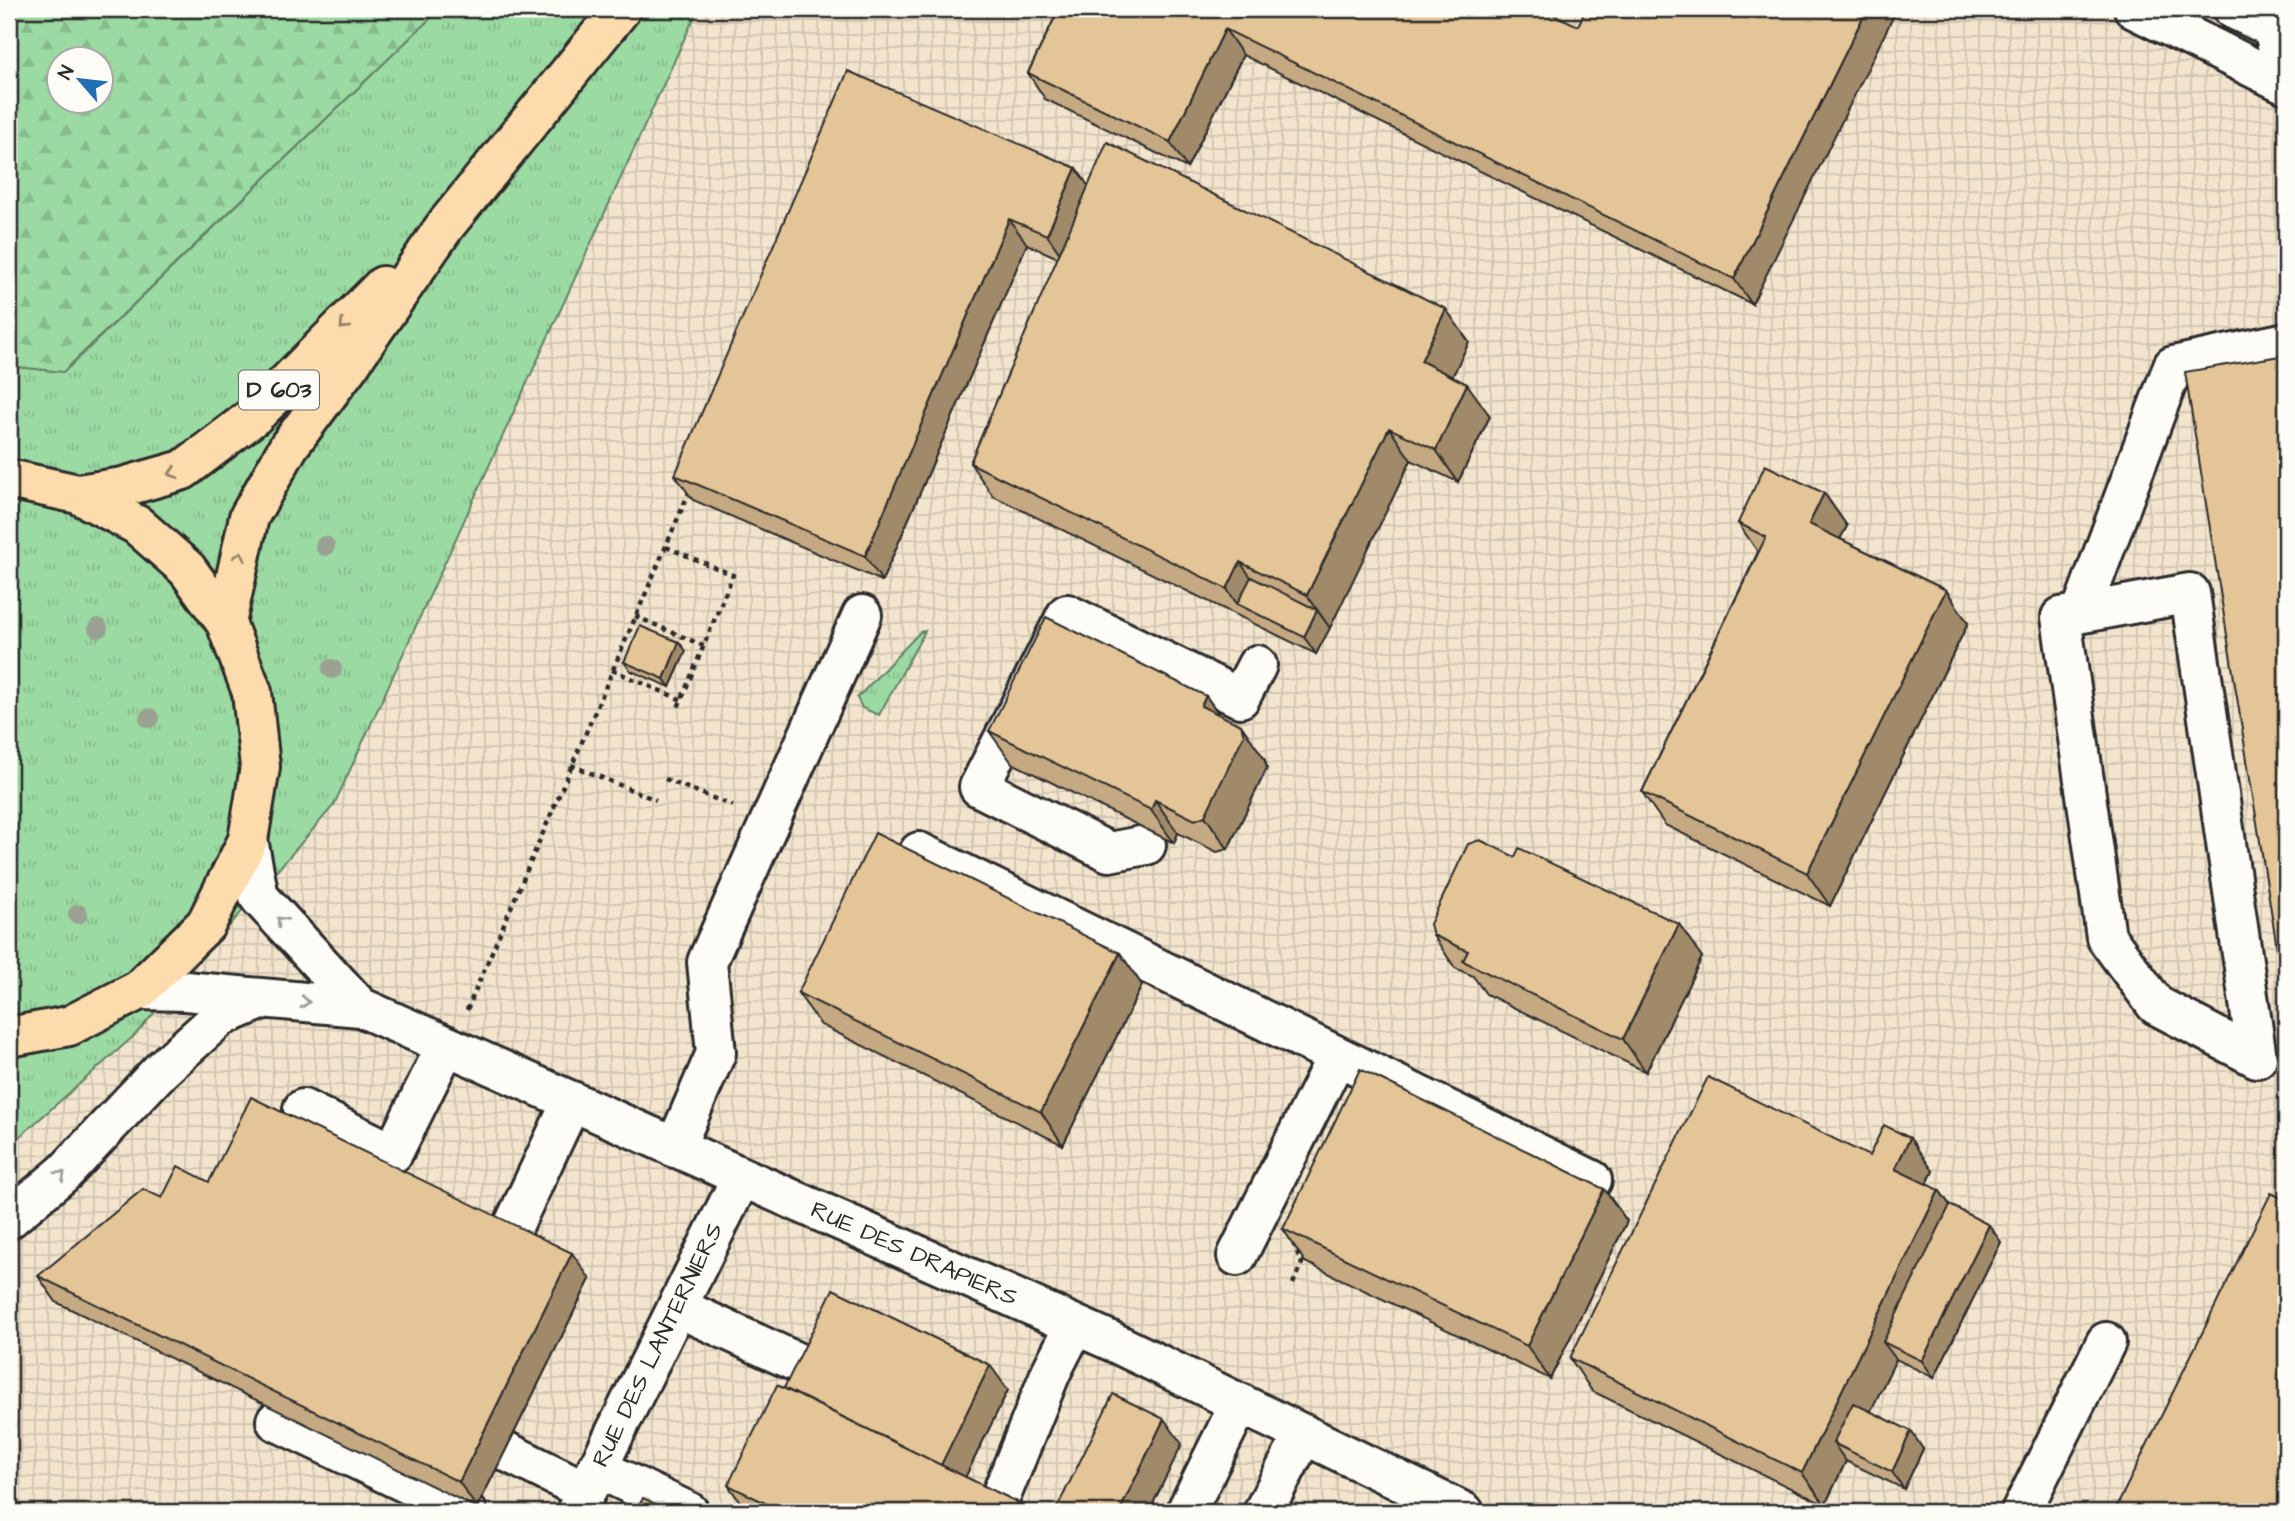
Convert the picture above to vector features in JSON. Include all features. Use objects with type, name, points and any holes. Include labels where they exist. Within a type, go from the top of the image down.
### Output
[{"type":"main road","name":"D 603","points":[[226,623],[249,517],[289,446],[348,368],[445,226],[621,9]]},
{"type":"main road","name":"D 603","points":[[78,495],[123,487],[183,470],[254,416],[445,226]]},
{"type":"main road","points":[[9,479],[78,495],[137,525],[187,569],[226,623],[252,692],[260,767],[247,840],[206,924],[139,990],[69,1026],[9,1037]]},
{"type":"street","points":[[2134,9],[2286,83]]},
{"type":"street","points":[[2234,9],[2273,28],[2286,83]]},
{"type":"street","points":[[2081,613],[2173,366],[2286,342]]},
{"type":"street","points":[[2190,593],[2257,1058],[2156,1005],[2106,937],[2061,617],[2081,613],[2190,593]]},
{"type":"street","points":[[1146,845],[1109,852],[979,787],[1067,614],[1240,698],[1257,665]]},
{"type":"street","points":[[675,1148],[716,1053],[707,962],[862,615]]},
{"type":"street","name":"RUE DES DRAPIERS","points":[[247,840],[258,897],[360,1007]]},
{"type":"street","points":[[919,852],[1592,1181]]},
{"type":"street","name":"RUE DES DRAPIERS","points":[[139,990],[360,1007],[1075,1325],[1464,1512]]},
{"type":"street","points":[[9,1219],[65,1172],[161,1070],[220,1017],[264,998]]},
{"type":"street","points":[[303,1110],[387,1165],[446,1046]]},
{"type":"street","points":[[1237,1256],[1337,1056]]},
{"type":"street","points":[[508,1239],[572,1101]]},
{"type":"street","name":"RUE DES LANTERNIERS","points":[[587,1490],[741,1178]]},
{"type":"street","points":[[677,1307],[807,1367]]},
{"type":"street","points":[[999,1503],[1051,1372],[1075,1325]]},
{"type":"street","points":[[2021,1512],[2106,1342]]},
{"type":"street","points":[[1186,1512],[1240,1403]]},
{"type":"street","points":[[276,1421],[467,1512]]},
{"type":"street","points":[[1263,1512],[1304,1434]]},
{"type":"street","points":[[505,1451],[587,1490],[664,1507]]},
{"type":"path","points":[[467,1010],[693,482]]},
{"type":"path","points":[[666,547],[733,575],[677,710]]},
{"type":"path","points":[[635,616],[704,646]]},
{"type":"path","points":[[612,670],[682,700]]},
{"type":"path","points":[[571,765],[656,800]]},
{"type":"path","points":[[665,779],[770,822]]},
{"type":"path","points":[[1291,1238],[1301,1263],[1293,1284]]},
{"type":"shaded area","points":[[698,9],[2286,9],[2286,1512],[9,1512],[9,1146],[135,1035],[334,805]]},
{"type":"green space","points":[[9,9],[440,9],[63,372],[9,366]]},
{"type":"green space","points":[[440,9],[698,9],[334,805],[135,1035],[9,1146],[9,366],[64,372]]},
{"type":"green space","points":[[925,631],[879,715],[862,708],[857,698],[920,632]]},
{"type":"building","points":[[1059,9],[1542,9],[1578,26],[1586,9],[1867,9],[1734,279],[1225,29],[1170,142],[1028,73]]},
{"type":"building","points":[[848,71],[1076,168],[1047,235],[1009,219],[865,556],[675,475]]},
{"type":"building","points":[[1107,142],[1446,309],[1421,361],[1467,384],[1436,450],[1389,428],[1307,595],[1240,562],[1227,589],[970,463]]},
{"type":"building","points":[[2286,355],[2286,998],[2285,998],[2185,372]]},
{"type":"building","points":[[1765,465],[1824,493],[1809,524],[1946,590],[1807,873],[1642,792],[1766,537],[1738,523]]},
{"type":"building","points":[[1251,577],[1317,610],[1304,637],[1237,604]]},
{"type":"building","points":[[1046,617],[1206,696],[1201,706],[1241,725],[1244,735],[1205,816],[1195,820],[1155,800],[1151,810],[989,731]]},
{"type":"building","points":[[640,626],[679,642],[664,679],[624,662]]},
{"type":"building","points":[[875,833],[1120,953],[1041,1112],[798,993]]},
{"type":"building","points":[[1480,840],[1515,857],[1519,848],[1679,924],[1623,1039],[1463,961],[1468,951],[1433,935],[1430,924],[1468,844]]},
{"type":"building","points":[[1360,1069],[1604,1189],[1527,1346],[1283,1229]]},
{"type":"building","points":[[1708,1077],[1869,1156],[1884,1125],[1910,1138],[1895,1169],[1939,1190],[1802,1473],[1570,1358]]},
{"type":"building","points":[[251,1097],[572,1253],[459,1482],[38,1276],[143,1189],[162,1198],[178,1166],[209,1182]]},
{"type":"building","points":[[2271,1193],[2286,1200],[2286,1512],[2114,1512]]},
{"type":"building","points":[[1950,1205],[1989,1225],[1922,1361],[1883,1342]]},
{"type":"building","points":[[833,1289],[990,1365],[941,1465],[784,1388]]},
{"type":"building","points":[[777,1385],[1017,1502],[1012,1512],[784,1512],[728,1485]]},
{"type":"building","points":[[1113,1394],[1164,1419],[1119,1512],[1055,1512]]},
{"type":"building","points":[[1853,1403],[1911,1431],[1892,1472],[1833,1443]]},
{"type":"building","points":[[643,1498],[672,1512],[636,1512]]}]
